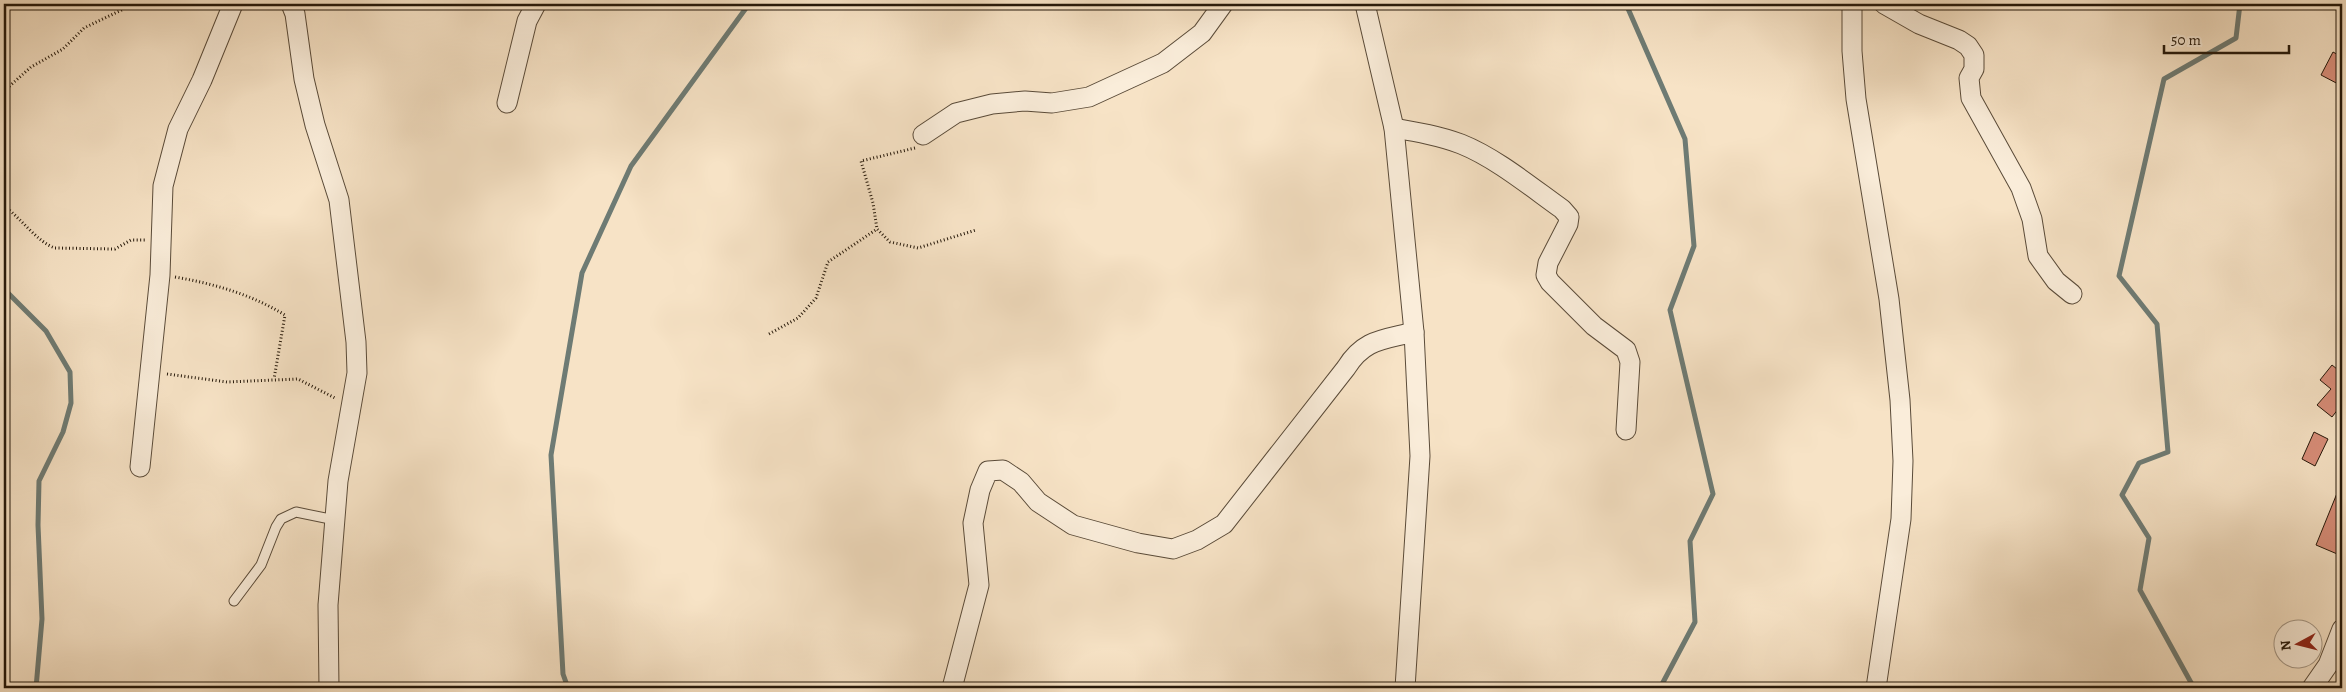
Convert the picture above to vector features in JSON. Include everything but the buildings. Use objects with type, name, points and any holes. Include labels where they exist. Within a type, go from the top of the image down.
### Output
[{"type":"street","points":[[140,468],[160,274],[163,186],[178,129],[202,80],[233,4]]},
{"type":"street","points":[[291,4],[295,14],[304,79],[315,125],[339,200],[356,342],[357,373],[338,481],[328,605],[329,688]]},
{"type":"street","points":[[507,103],[527,21],[536,4]]},
{"type":"street","points":[[923,135],[956,113],[992,104],[1025,101],[1052,103],[1089,97],[1163,63],[1202,33],[1223,4]]},
{"type":"street","points":[[1365,4],[1394,128],[1414,332],[1420,456],[1405,688]]},
{"type":"street","points":[[1852,4],[1852,51],[1856,99],[1889,299],[1900,400],[1902,453],[1901,519],[1876,688]]},
{"type":"street","points":[[1884,4],[1919,24],[1959,40],[1968,46],[1974,55],[1974,69],[1969,78],[1971,98],[2021,188],[2032,219],[2038,256],[2056,281],[2072,294]]},
{"type":"street","points":[[1394,128],[1433,135],[1463,144],[1502,167],[1562,209],[1569,217],[1568,224],[1548,263],[1546,275],[1550,282],[1594,326],[1626,350],[1630,362],[1626,430]]},
{"type":"street","points":[[952,688],[979,585],[973,523],[980,490],[988,471],[1003,470],[1021,482],[1038,502],[1073,525],[1138,543],[1173,549],[1197,540],[1224,524],[1340,376],[1355,354],[1370,343],[1414,332]]},
{"type":"street","points":[[2312,688],[2328,665],[2342,630]]},
{"type":"lane","points":[[234,601],[261,565],[281,519],[296,512],[335,520]]},
{"type":"path","points":[[4,91],[31,67],[63,50],[84,28],[134,4]]},
{"type":"path","points":[[923,135],[914,150],[861,161],[873,204],[877,229],[890,242],[918,248],[976,230]]},
{"type":"path","points":[[4,206],[48,246],[55,248],[115,249],[136,239],[161,241]]},
{"type":"path","points":[[769,334],[798,318],[816,298],[828,262],[877,229]]},
{"type":"path","points":[[160,274],[208,283],[244,294],[285,315],[274,379]]},
{"type":"path","points":[[150,372],[227,382],[298,379],[327,395],[352,404]]},
{"type":"waterway","points":[[568,688],[563,674],[551,455],[582,273],[631,166],[749,4]]},
{"type":"waterway","points":[[1626,4],[1685,139],[1694,246],[1670,310],[1713,494],[1690,541],[1695,622],[1660,688]]},
{"type":"waterway","points":[[2194,688],[2140,590],[2149,538],[2122,495],[2139,463],[2168,452],[2157,324],[2119,276],[2164,79],[2236,38],[2240,4]]},
{"type":"waterway","points":[[4,289],[46,331],[70,372],[71,403],[63,432],[39,481],[38,525],[42,619],[36,688]]}]
